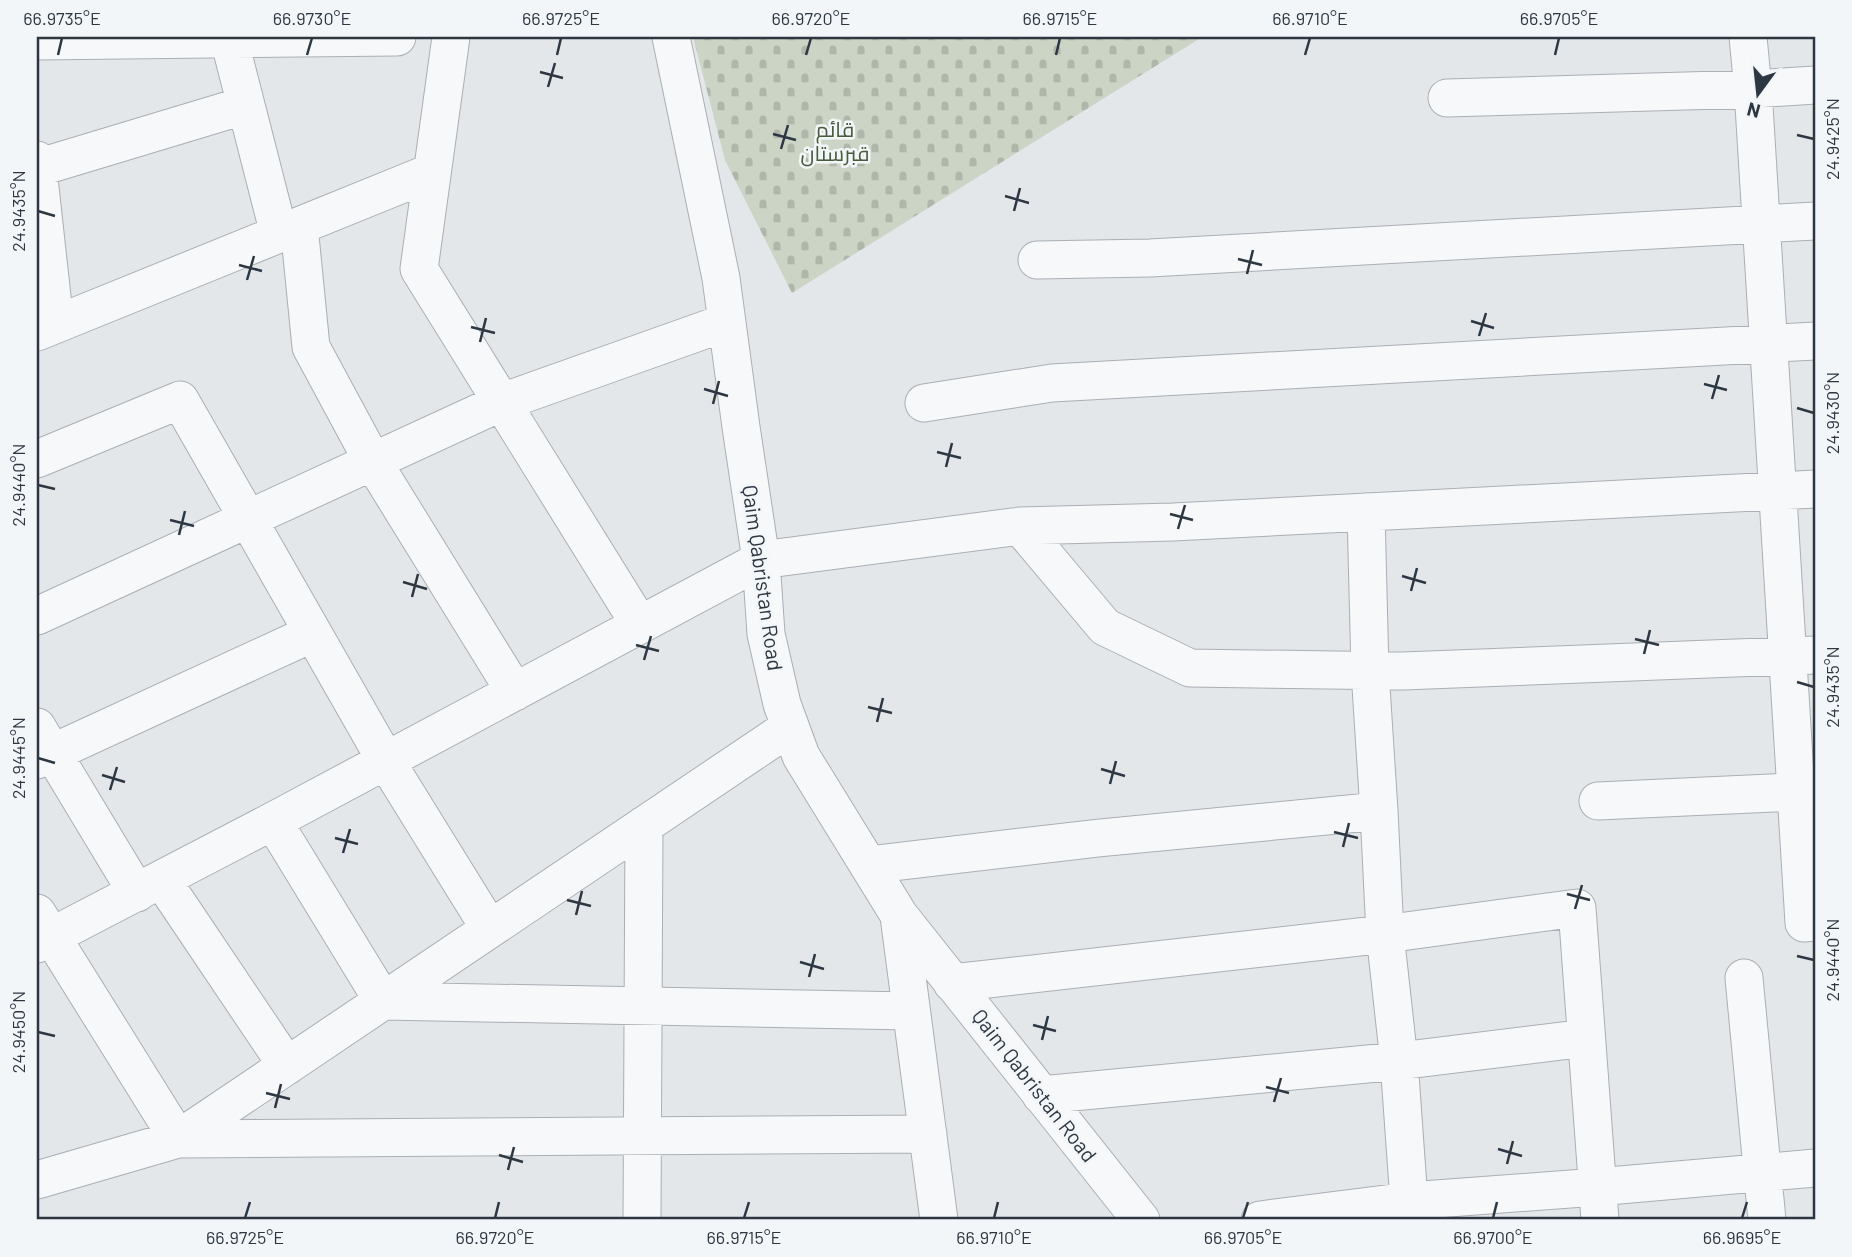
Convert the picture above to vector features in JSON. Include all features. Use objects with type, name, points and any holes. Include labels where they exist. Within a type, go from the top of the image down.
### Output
[{"type":"street","points":[[37,41],[397,37]]},
{"type":"street","points":[[451,37],[419,269],[640,625]]},
{"type":"street","name":"Qaim Qabristan Road","points":[[671,37],[721,278],[761,560],[766,634],[782,704],[801,756],[899,915],[1141,1220]]},
{"type":"street","points":[[1748,37],[1778,491],[1802,656],[1806,791],[1804,923],[1815,922]]},
{"type":"street","points":[[229,39],[246,104],[289,230],[311,347],[373,462],[515,692]]},
{"type":"street","points":[[1447,97],[1815,85]]},
{"type":"street","points":[[37,168],[246,104]]},
{"type":"street","points":[[37,160],[46,328],[432,172]]},
{"type":"street","points":[[1037,260],[1150,258],[1815,221]]},
{"type":"street","points":[[37,616],[502,402],[727,322]]},
{"type":"street","points":[[924,403],[1052,383],[1815,341]]},
{"type":"street","points":[[37,459],[180,400],[386,761],[490,929]]},
{"type":"street","points":[[178,1139],[42,932],[150,887],[761,560],[1020,526],[1173,522],[1815,489]]},
{"type":"street","points":[[1366,512],[1370,671],[1385,934],[1399,1061],[1409,1201]]},
{"type":"street","points":[[1020,526],[1105,627],[1190,668],[1403,671],[1802,656]]},
{"type":"street","points":[[287,1066],[42,747],[313,633]]},
{"type":"street","points":[[178,1139],[790,727]]},
{"type":"street","points":[[1598,801],[1806,791]]},
{"type":"street","points":[[868,865],[1112,836],[1379,811]]},
{"type":"street","points":[[273,821],[383,1001]]},
{"type":"street","points":[[642,1220],[644,825]]},
{"type":"street","points":[[952,983],[1385,934],[1577,908],[1598,1204]]},
{"type":"street","points":[[899,915],[939,1220]]},
{"type":"street","points":[[1744,978],[1767,1220]]},
{"type":"street","points":[[383,1001],[911,1011]]},
{"type":"street","points":[[1041,1095],[1399,1061],[1586,1038]]},
{"type":"street","points":[[37,1180],[178,1139],[928,1135]]},
{"type":"street","points":[[1260,1220],[1409,1201],[1598,1204],[1763,1171],[1815,1168]]},
{"type":"green space","name":"قائم قبرستان","points":[[693,37],[1202,37],[792,293],[725,160]]}]
